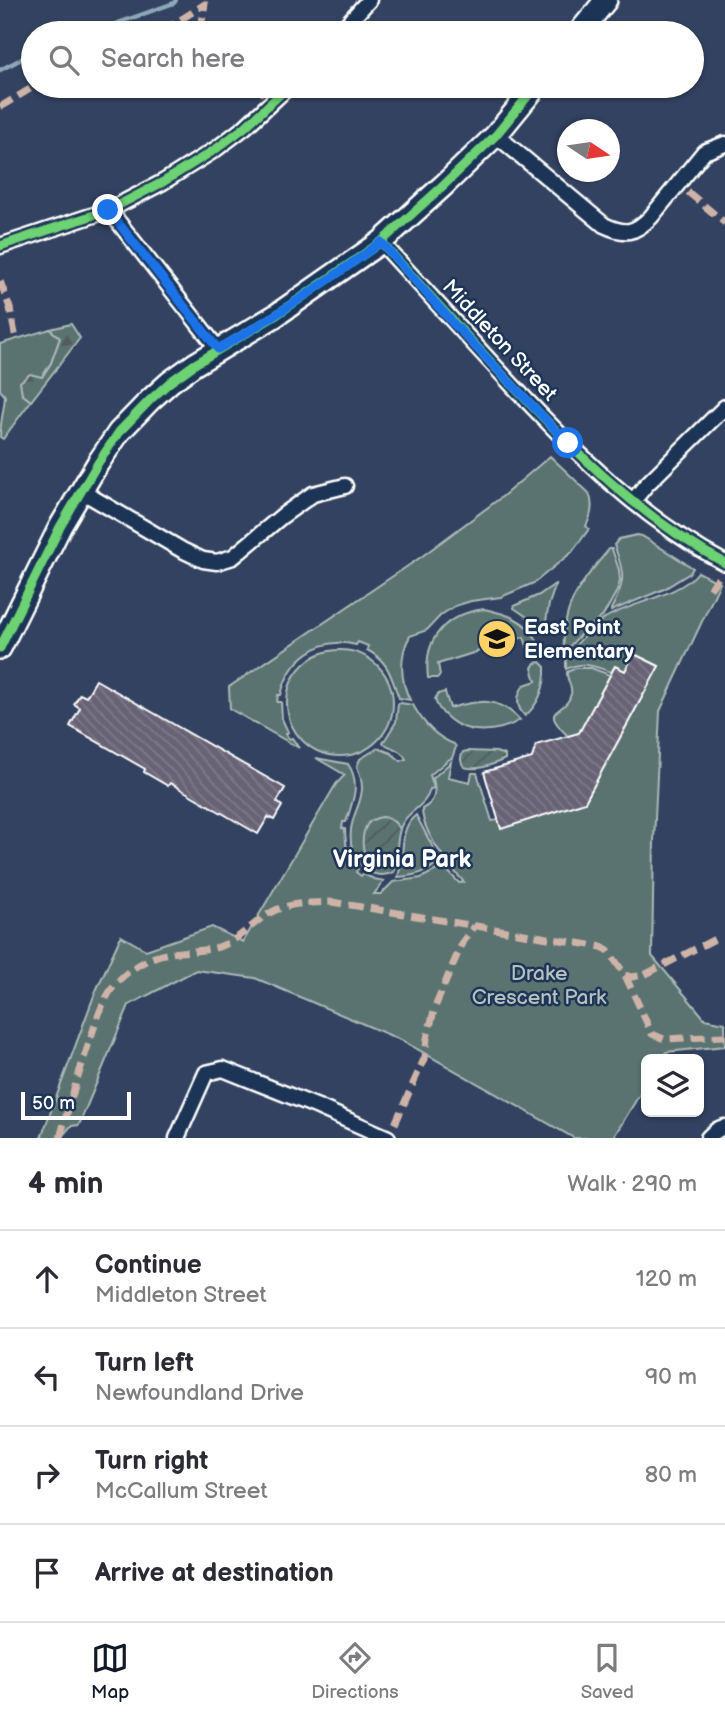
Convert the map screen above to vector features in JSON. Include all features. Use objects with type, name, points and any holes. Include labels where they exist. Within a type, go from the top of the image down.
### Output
[{"type":"street","points":[[350,21],[369,0]]},
{"type":"street","points":[[589,21],[606,0]]},
{"type":"street","points":[[0,246],[108,210],[163,183],[216,149],[276,98]]},
{"type":"street","points":[[0,648],[60,527],[97,463],[119,432],[170,382],[301,298],[381,242],[496,135],[526,98]]},
{"type":"street","points":[[496,135],[604,225],[623,232],[633,231],[651,217],[704,152],[725,144]]},
{"type":"street","points":[[108,210],[218,349]]},
{"type":"street","name":"Middleton Street","points":[[381,242],[453,323],[596,471],[656,520],[725,563]]},
{"type":"street","points":[[633,501],[725,407]]},
{"type":"street","points":[[81,491],[182,550],[203,560],[217,562],[233,557],[313,494],[345,486]]},
{"type":"street","points":[[177,1138],[206,1073],[223,1069],[388,1138]]},
{"type":"street","points":[[708,1138],[725,1127]]},
{"type":"green space","points":[[71,324],[80,338],[31,401],[22,394],[20,382],[30,374],[42,377],[51,363],[60,338],[50,329]]},
{"type":"green space","points":[[50,329],[60,338],[51,363],[42,377],[22,394],[31,401],[3,439],[0,432],[5,396],[0,390],[0,344]]},
{"type":"green space","points":[[550,456],[589,493],[592,510],[586,526],[589,529],[572,552],[534,583],[501,597],[455,606],[441,615],[427,630],[410,636],[404,651],[402,668],[410,700],[399,698],[385,664],[367,650],[368,646],[358,642],[356,645],[342,643],[318,647],[298,661],[291,671],[277,702],[281,702],[282,719],[288,732],[286,734],[299,748],[230,709],[229,687],[421,557],[503,496]]},
{"type":"green space","points":[[637,535],[693,568],[690,573],[664,589],[611,611],[622,578],[614,545],[619,539]]},
{"type":"green space","points":[[609,549],[612,549],[619,570],[617,591],[603,616],[564,652],[566,621],[575,596]]},
{"type":"green space","name":"Drake Crescent Park","points":[[698,572],[720,583],[660,711],[652,956],[705,1019],[725,1023],[725,1046],[665,1054],[641,1054],[641,1092],[613,1138],[574,1138],[401,1040],[255,978],[196,970],[129,1005],[79,1125],[71,1126],[63,1138],[41,1138],[95,993],[121,936],[146,950],[212,927],[243,942],[336,784],[345,775],[316,758],[348,764],[352,771],[354,792],[342,828],[345,829],[349,856],[358,869],[356,872],[361,876],[363,874],[384,881],[374,894],[381,894],[393,882],[421,878],[443,866],[459,883],[464,882],[437,848],[423,818],[422,809],[434,796],[433,778],[451,762],[448,777],[470,782],[472,773],[477,773],[492,821],[499,820],[502,828],[585,802],[659,666],[634,654],[625,671],[615,666],[611,672],[583,665],[566,669],[566,656],[605,618],[668,593]]},
{"type":"green space","points":[[555,584],[545,627],[541,630],[514,606],[539,595]]},
{"type":"green space","points":[[484,609],[508,615],[521,622],[537,640],[533,649],[528,649],[524,637],[438,664],[440,675],[437,678],[428,678],[429,651],[440,630],[459,616]]},
{"type":"green space","points":[[340,650],[360,654],[377,666],[389,683],[393,703],[389,723],[377,740],[360,752],[340,756],[320,752],[303,740],[291,723],[287,703],[291,683],[303,666],[320,654]]},
{"type":"green space","points":[[540,662],[545,667],[543,688],[538,700],[525,716],[518,704],[520,693],[524,685],[536,681],[532,668],[535,663]]},
{"type":"green space","points":[[576,668],[591,668],[610,675],[579,733],[568,736],[554,715],[568,701],[571,691],[567,672]]},
{"type":"green space","points":[[445,692],[450,708],[488,702],[504,707],[520,720],[493,730],[464,727],[447,717],[438,707],[435,699],[438,694]]},
{"type":"green space","points":[[400,703],[413,705],[430,729],[456,747],[452,758],[430,775],[434,788],[430,789],[424,801],[407,817],[400,829],[393,820],[386,817],[368,823],[394,860],[396,856],[394,872],[380,875],[372,873],[360,864],[351,843],[351,828],[362,792],[357,766],[360,759],[378,748],[401,761],[406,759],[399,751],[383,743],[396,722]]},
{"type":"green space","points":[[463,752],[496,752],[505,755],[505,759],[480,768],[464,767],[461,758]]},
{"type":"green space","points":[[416,815],[439,859],[427,871],[398,877],[406,830]]},
{"type":"green space","points":[[382,817],[388,818],[400,829],[394,856],[380,866],[366,857],[363,838],[368,823]]},
{"type":"building","name":"East Point Elementary","points":[[634,654],[659,666],[585,802],[501,829],[484,772],[532,758],[536,745],[579,733],[615,666],[625,671]]},
{"type":"building","points":[[96,680],[285,788],[277,802],[282,806],[274,820],[268,817],[258,834],[170,783],[168,786],[144,772],[145,769],[70,726],[80,708],[74,704],[80,694],[86,697]]},
{"type":"waterway","points":[[124,21],[176,0]]},
{"type":"waterway","points":[[0,70],[21,59]]},
{"type":"marked path","points":[[179,21],[205,4],[202,21]]},
{"type":"marked path","points":[[0,107],[21,94]]},
{"type":"marked path","points":[[688,192],[725,223]]},
{"type":"marked path","points":[[0,281],[10,308],[16,339]]},
{"type":"marked path","points":[[710,589],[718,578]]},
{"type":"marked path","points":[[60,1138],[100,1012],[110,992],[122,977],[161,955],[226,944],[270,913],[292,905],[332,902],[602,947],[608,950],[625,975],[652,1034],[664,1039],[725,1036]]},
{"type":"marked path","points":[[395,1124],[425,1057],[435,1007],[463,941],[474,926]]},
{"type":"marked path","points":[[625,975],[644,975],[719,937]]},
{"type":"cycle path","points":[[0,246],[109,210],[163,182],[216,149],[276,98]]},
{"type":"cycle path","points":[[0,648],[60,527],[119,432],[170,382],[275,316],[381,242],[496,135],[526,98]]},
{"type":"cycle path","points":[[381,242],[514,387],[587,461],[666,526],[725,563]]},
{"type":"place","name":"East Point Elementary","points":[[497,639]]},
{"type":"district","name":"Virginia Park","points":[[402,859]]},
{"type":"route","points":[[108,210],[218,349],[310,292],[381,242],[453,323],[568,443]]}]
